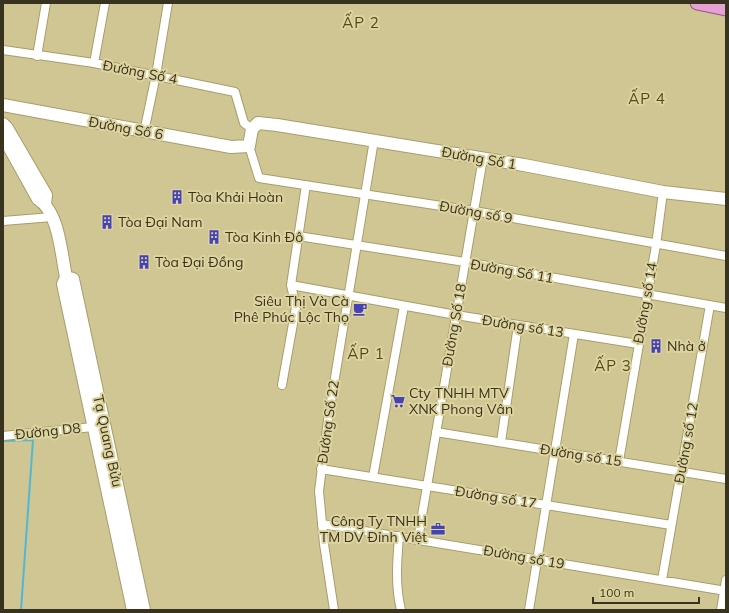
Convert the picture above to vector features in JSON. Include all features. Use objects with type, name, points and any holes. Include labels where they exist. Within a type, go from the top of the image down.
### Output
[{"type":"main road","points":[[697,3],[726,9]]},
{"type":"street","points":[[38,56],[46,3]]},
{"type":"street","points":[[94,64],[105,3]]},
{"type":"street","points":[[144,132],[156,75],[168,3]]},
{"type":"street","name":"Đường Số 4","points":[[3,50],[156,75],[235,92],[244,123],[252,129]]},
{"type":"street","name":"Đường Số 6","points":[[3,105],[144,132],[231,146],[249,146]]},
{"type":"street","name":"Đường Số 1","points":[[252,129],[258,123],[374,140],[483,158],[663,192],[726,199]]},
{"type":"street","name":"Tạ Quang Bửu","points":[[3,124],[7,128],[46,195],[45,204]]},
{"type":"street","points":[[249,146],[252,129]]},
{"type":"street","name":"Tạ Quang Bửu","points":[[3,136],[38,199],[45,204],[52,217],[66,276],[63,284],[93,427],[106,460],[144,610]]},
{"type":"street","name":"Đường Số 22","points":[[334,610],[319,491],[328,420],[374,140]]},
{"type":"street","name":"Đường số 9","points":[[249,146],[259,178],[474,211],[726,256]]},
{"type":"street","name":"Đường Số 18","points":[[418,539],[483,158]]},
{"type":"street","points":[[282,385],[296,307],[291,285],[306,185]]},
{"type":"street","name":"Đường số 14","points":[[619,461],[656,244],[663,192]]},
{"type":"street","points":[[3,221],[52,217]]},
{"type":"street","name":"Đường Số 11","points":[[298,236],[465,262],[726,308]]},
{"type":"street","name":"Tạ Quang Bửu","points":[[66,276],[73,279],[132,610]]},
{"type":"street","name":"Đường số 13","points":[[291,285],[456,315],[638,344]]},
{"type":"street","name":"Đường số 12","points":[[662,580],[710,305]]},
{"type":"street","points":[[373,476],[404,306]]},
{"type":"street","points":[[501,442],[518,325]]},
{"type":"street","points":[[529,610],[574,334]]},
{"type":"street","name":"Đường D8","points":[[3,436],[93,427]]},
{"type":"street","name":"Đường số 15","points":[[436,432],[726,479]]},
{"type":"street","name":"Đường số 17","points":[[321,469],[373,476],[671,525]]},
{"type":"street","name":"Đường số 19","points":[[322,524],[725,591]]},
{"type":"street","points":[[399,536],[395,571],[397,596],[401,610]]},
{"type":"street","points":[[721,610],[726,580]]},
{"type":"waterway","points":[[3,441],[33,440],[21,610]]},
{"type":"place","name":"Tòa Khải Hoàn","points":[[177,197]]},
{"type":"place","name":"Tòa Đại Nam","points":[[107,222]]},
{"type":"place","name":"Tòa Kinh Đô","points":[[214,237]]},
{"type":"place","name":"Tòa Đại Đồng","points":[[144,262]]},
{"type":"place","name":"Siêu Thị Và Cà Phê Phúc Lộc Thọ","points":[[360,309]]},
{"type":"place","name":"Nhà ở","points":[[656,346]]},
{"type":"place","name":"Cty TNHH MTV XNK Phong Vân","points":[[398,401]]},
{"type":"place","name":"Công Ty TNHH TM DV Đỉnh Việt","points":[[438,529]]},
{"type":"district","name":"ẤP 2","points":[[361,23]]},
{"type":"district","name":"ẤP 4","points":[[647,99]]},
{"type":"district","name":"ẤP 1","points":[[366,354]]},
{"type":"district","name":"ẤP 3","points":[[613,366]]}]
